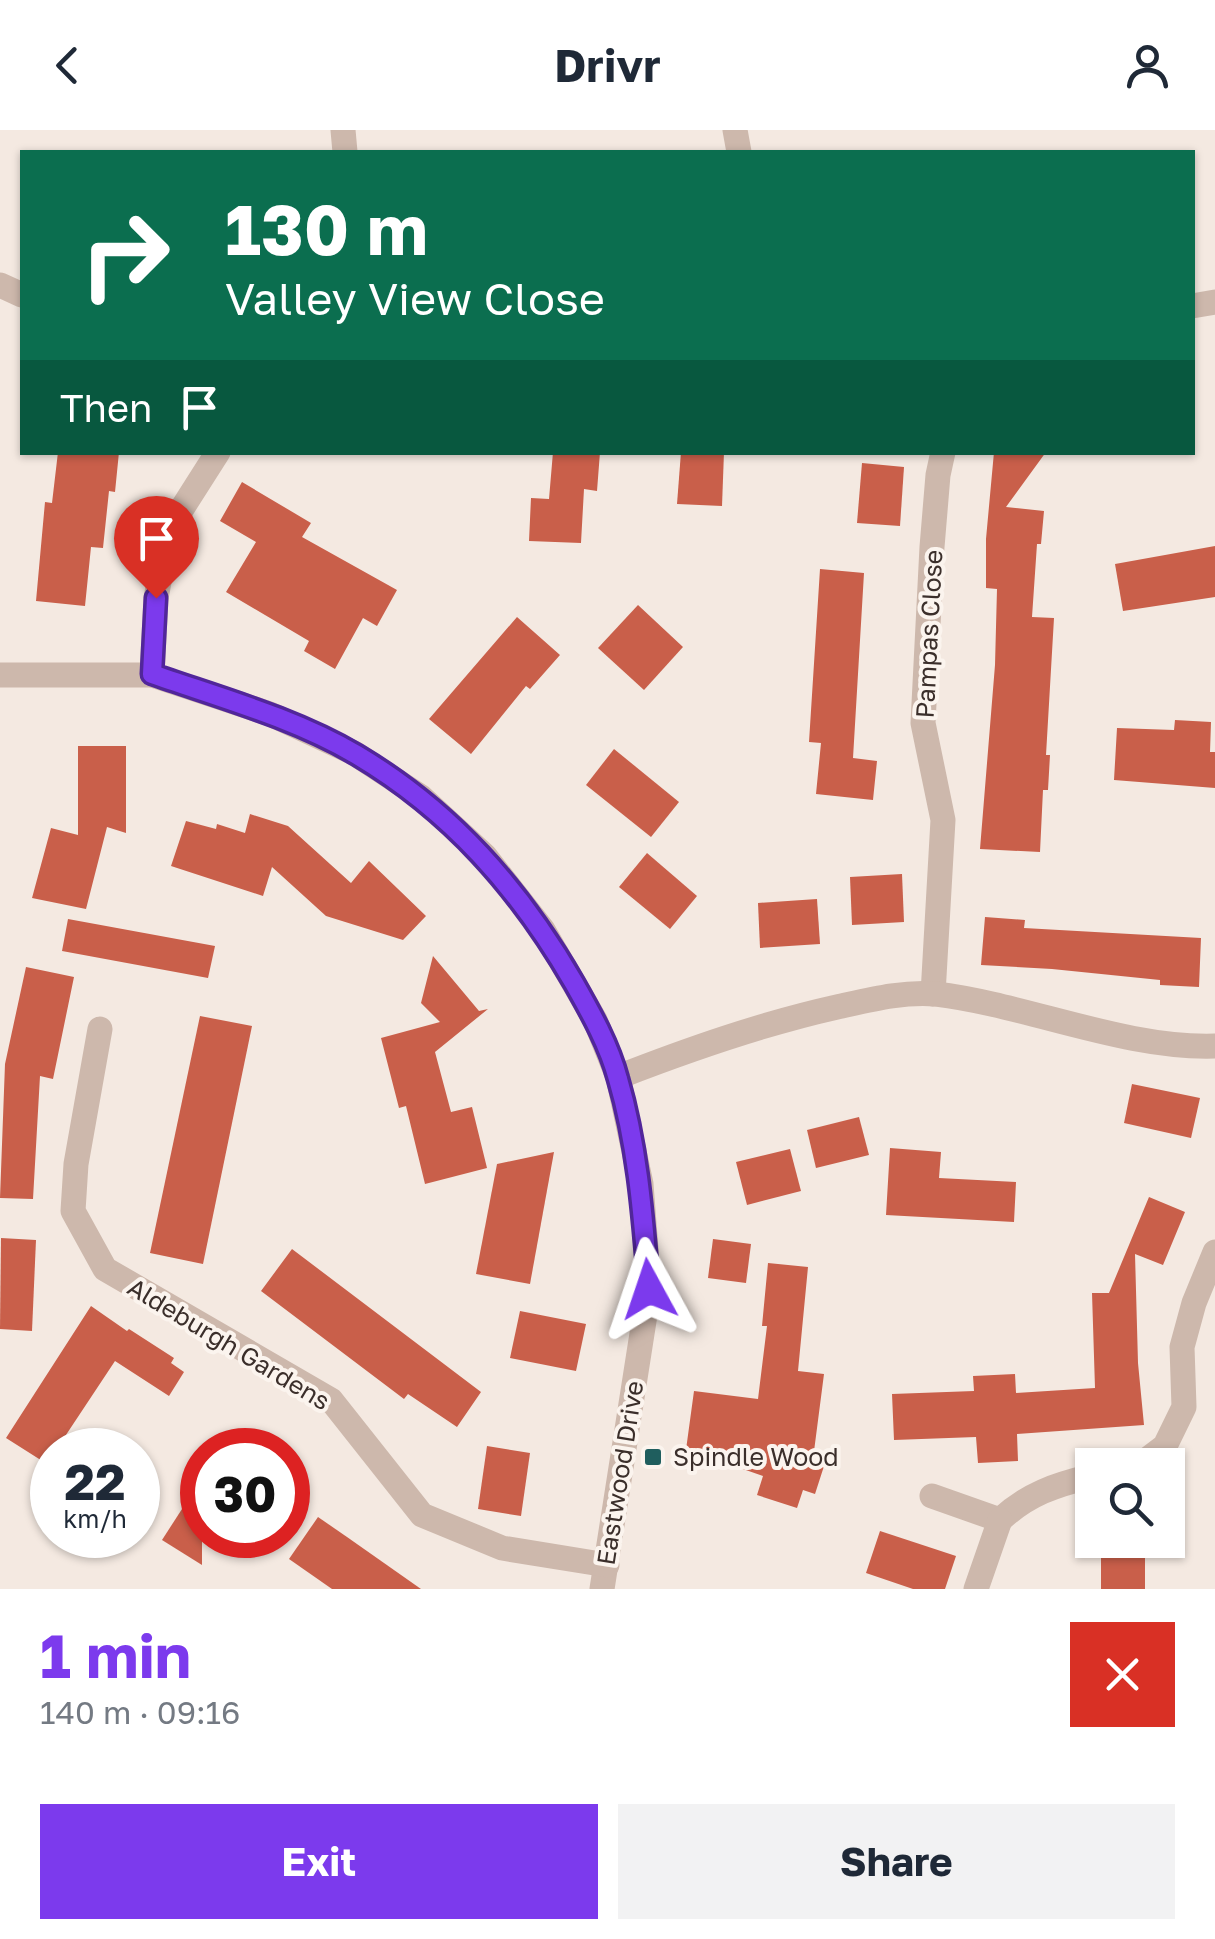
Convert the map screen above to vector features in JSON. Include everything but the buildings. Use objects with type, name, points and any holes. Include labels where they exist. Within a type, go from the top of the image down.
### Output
[{"type":"street","points":[[152,674],[156,598],[169,529],[216,455]]},
{"type":"street","name":"Pampas Close","points":[[933,994],[943,820],[923,722],[932,548],[942,455]]},
{"type":"street","name":"Eastwood Drive","points":[[0,675],[152,674],[270,714],[354,753],[421,797],[485,856],[543,930],[595,1020],[618,1077],[641,1184],[649,1289],[604,1577]]},
{"type":"street","points":[[618,1077],[772,1022],[886,996],[933,994],[1160,1043],[1215,1046]]},
{"type":"street","name":"Aldeburgh Gardens","points":[[100,1029],[76,1164],[74,1211],[105,1269],[330,1400],[422,1515],[502,1548],[604,1577]]},
{"type":"street","points":[[1162,1448],[1184,1407],[1182,1347],[1194,1303],[1215,1252]]},
{"type":"street","points":[[976,1589],[1000,1520],[1021,1501],[1047,1487],[1075,1480]]},
{"type":"street","points":[[932,1496],[1000,1520]]},
{"type":"place","name":"Spindle Wood","points":[[653,1457]]},
{"type":"route","points":[[156,598],[152,674],[270,714],[354,753],[421,797],[485,856],[543,930],[595,1020],[618,1077],[641,1184],[649,1289]]}]
